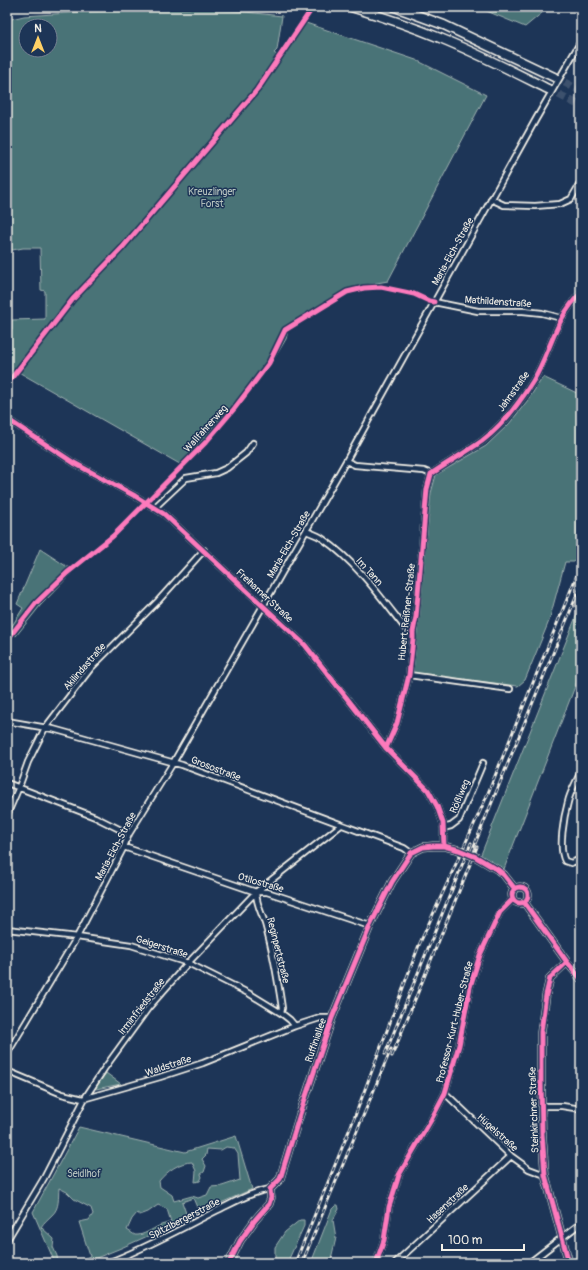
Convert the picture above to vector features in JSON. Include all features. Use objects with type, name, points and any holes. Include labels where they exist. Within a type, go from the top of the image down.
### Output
[{"type":"highway","points":[[351,7],[393,20],[439,37],[548,88]]},
{"type":"highway","points":[[395,7],[444,25],[554,77]]},
{"type":"street","name":"Maria-Eich-Straße","points":[[7,1054],[77,937],[124,847],[129,834],[173,763],[346,461],[581,41]]},
{"type":"street","points":[[491,200],[504,205],[535,206],[560,204],[572,199],[581,182]]},
{"type":"street","name":"Jahnstraße","points":[[431,474],[482,440],[497,427],[515,406],[533,381],[561,318],[581,293]]},
{"type":"street","name":"Mathildenstraße","points":[[434,302],[478,310],[542,313],[561,318]]},
{"type":"street","name":"Freihamer Straße","points":[[7,419],[74,463],[164,514],[305,645],[386,748],[428,790],[439,812],[443,828],[444,846]]},
{"type":"street","points":[[154,508],[186,478],[207,475],[227,468],[246,453],[253,443]]},
{"type":"street","points":[[346,461],[355,465],[424,471],[431,474]]},
{"type":"street","name":"Hubert-Reißner-Straße","points":[[386,748],[397,723],[409,675],[416,617],[427,489],[431,474]]},
{"type":"street","name":"Im Tann","points":[[306,531],[322,538],[347,560],[368,581],[405,628],[413,632]]},
{"type":"street","name":"Akilindastraße","points":[[7,815],[20,788],[28,762],[45,728],[91,668],[158,601],[204,550]]},
{"type":"street","name":"Hubert-Reißner-Straße","points":[[409,675],[510,689]]},
{"type":"street","name":"Grosostraße","points":[[7,721],[53,729],[189,767],[341,826],[404,848],[411,853]]},
{"type":"street","name":"Rößlweg","points":[[443,828],[451,826],[459,820],[483,763]]},
{"type":"street","points":[[581,771],[568,801],[564,824],[562,856],[565,861],[570,863],[581,859]]},
{"type":"street","points":[[7,783],[95,817],[129,834]]},
{"type":"street","name":"Irminfriedstraße","points":[[7,1240],[44,1178],[85,1098],[149,1007],[188,963],[256,892],[341,826]]},
{"type":"street","points":[[411,853],[424,847],[444,846],[476,857],[498,870],[515,889]]},
{"type":"street","name":"Otilostraße","points":[[124,847],[256,892],[267,892],[370,926]]},
{"type":"street","name":"Ruffiniallee","points":[[229,1263],[240,1241],[269,1204],[271,1198],[270,1189],[280,1179],[332,1018],[370,926],[392,882],[411,853]]},
{"type":"street","points":[[523,887],[527,890],[528,897],[524,902],[517,902],[513,899],[512,893],[515,889],[523,887]]},
{"type":"street","name":"Reginpertstraße","points":[[256,892],[256,900],[266,927],[276,967],[282,1008],[281,1013]]},
{"type":"street","name":"Professor-Kurt-Huber-Straße","points":[[376,1263],[384,1240],[388,1207],[399,1175],[445,1094],[459,1045],[470,987],[480,955],[500,912],[513,899]]},
{"type":"street","points":[[524,902],[581,979]]},
{"type":"street","name":"Geigerstraße","points":[[7,929],[131,945],[188,963],[250,994],[281,1013],[295,1026]]},
{"type":"street","name":"Steinkirchner Straße","points":[[567,962],[550,978],[541,1032],[542,1133],[545,1175],[569,1263]]},
{"type":"street","name":"Waldstraße","points":[[7,1071],[62,1094],[83,1099],[196,1065],[295,1026],[320,1018],[332,1018]]},
{"type":"street","name":"Hügelstraße","points":[[445,1094],[511,1156],[528,1169],[545,1175]]},
{"type":"street","points":[[542,1106],[562,1106],[581,1109]]},
{"type":"street","name":"Hasenstraße","points":[[395,1263],[511,1156]]},
{"type":"street","name":"Spitzlbergerstraße","points":[[107,1263],[152,1244],[234,1202],[263,1190],[270,1189]]},
{"type":"street","points":[[529,1263],[581,1223]]},
{"type":"green space","points":[[477,7],[549,7],[525,27]]},
{"type":"green space","name":"Kreuzlinger Forst","points":[[209,8],[282,16],[277,50],[274,53],[281,58],[306,23],[416,60],[486,95],[388,281],[354,287],[323,310],[288,331],[286,339],[272,363],[211,441],[185,467],[15,370],[7,379],[7,330],[12,330],[12,320],[45,319],[45,291],[41,290],[40,248],[23,248],[7,251],[7,20],[24,16],[83,12]]},
{"type":"green space","points":[[543,377],[579,394],[581,390],[581,505],[578,505],[576,559],[574,562],[565,562],[549,621],[525,680],[518,686],[415,673],[413,671],[431,493],[436,475],[486,446],[509,424],[528,400]]},
{"type":"green space","points":[[40,549],[73,572],[40,606],[16,636],[9,631],[23,608],[17,604]]},
{"type":"green space","points":[[581,604],[581,671],[504,869],[480,857]]},
{"type":"green space","points":[[106,1073],[121,1084],[96,1089],[95,1088]]},
{"type":"green space","name":"Seidlhof","points":[[79,1127],[185,1152],[236,1136],[252,1189],[84,1263],[74,1263],[90,1256],[79,1222],[89,1220],[93,1214],[91,1208],[74,1199],[67,1192],[59,1188],[58,1202],[55,1212],[41,1227],[54,1239],[53,1247],[58,1263],[55,1263],[33,1212]],"holes":[[[226,1147],[234,1148],[238,1154],[240,1180],[222,1186],[211,1187],[207,1195],[198,1198],[192,1196],[174,1201],[172,1195],[160,1187],[159,1181],[166,1174],[178,1165],[187,1162],[192,1162],[196,1171],[195,1182],[200,1181],[202,1177],[201,1174],[204,1172],[206,1166],[202,1159],[206,1155],[207,1149],[221,1150]],[[193,1198],[199,1212],[187,1216],[182,1202]],[[158,1205],[167,1209],[171,1222],[160,1225],[138,1235],[135,1235],[127,1230],[132,1219],[137,1213],[140,1215],[148,1212]]]},
{"type":"green space","points":[[338,1205],[339,1209],[333,1220],[336,1238],[330,1263],[311,1263],[332,1209]]},
{"type":"green space","points":[[300,1220],[304,1220],[304,1226],[287,1263],[275,1263],[275,1247],[285,1232]]},
{"type":"tunnel","points":[[554,77],[581,91]]},
{"type":"tunnel","points":[[548,89],[581,106]]},
{"type":"railway","points":[[295,1263],[355,1116],[419,945],[486,798],[581,565]]},
{"type":"railway","points":[[472,851],[581,585]]},
{"type":"railway","points":[[385,1054],[471,843]]},
{"type":"railway","points":[[392,1056],[477,847]]},
{"type":"railway","points":[[302,1263],[391,1049]]},
{"type":"cycle path","points":[[7,384],[73,299],[122,248],[257,90],[313,7]]},
{"type":"cycle path","name":"Wallfahrerweg","points":[[7,640],[36,603],[67,573],[113,536],[206,442],[234,409],[269,363],[285,330],[347,292],[364,288],[381,287],[414,294],[434,302]]},
{"type":"cycle path","points":[[386,748],[397,723],[409,675],[416,617],[427,489],[431,474],[482,441],[497,428],[510,413],[533,381],[565,313],[581,293]]},
{"type":"cycle path","points":[[7,419],[74,463],[135,496],[164,514],[305,645],[386,748],[428,790],[437,806],[443,823],[444,846]]},
{"type":"cycle path","points":[[229,1263],[240,1241],[269,1204],[271,1198],[270,1189],[280,1179],[332,1018],[370,926],[392,882],[411,853],[423,847],[433,846],[444,846],[459,850],[476,857],[498,870],[515,889]]},
{"type":"cycle path","points":[[517,887],[523,887],[528,892],[528,895],[526,901],[523,903],[517,903],[512,898],[512,892],[517,887]]},
{"type":"cycle path","points":[[376,1263],[384,1240],[389,1207],[399,1175],[445,1093],[459,1045],[470,987],[480,955],[500,912],[513,899]]},
{"type":"cycle path","points":[[524,902],[581,979]]},
{"type":"cycle path","points":[[567,962],[550,978],[546,995],[541,1032],[541,1081],[542,1133],[545,1175],[569,1263]]}]
